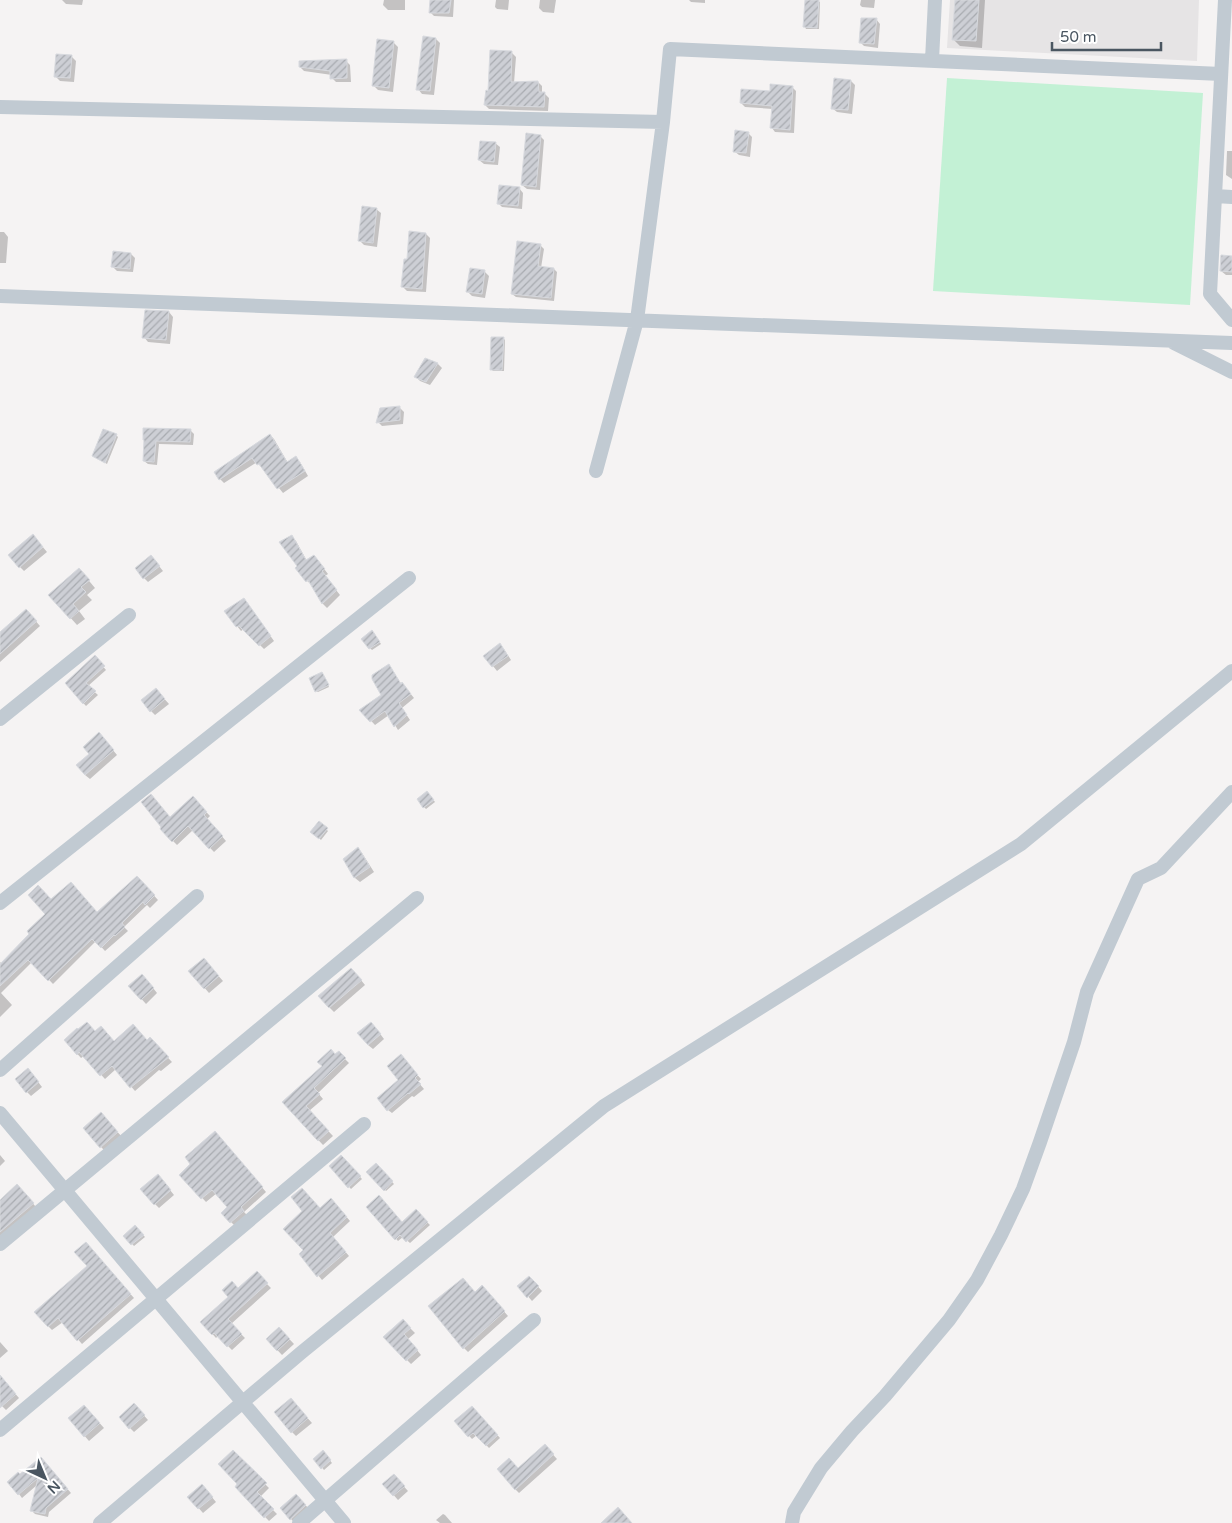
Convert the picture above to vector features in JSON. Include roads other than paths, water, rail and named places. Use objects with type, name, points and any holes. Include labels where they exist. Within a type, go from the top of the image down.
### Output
[{"type":"street","points":[[932,60],[935,0]]},
{"type":"street","points":[[1225,0],[1227,41],[1221,74],[1210,294],[1232,320]]},
{"type":"street","points":[[596,471],[637,320],[663,122],[670,49],[1221,74]]},
{"type":"street","points":[[0,106],[663,122]]},
{"type":"street","points":[[1215,196],[1232,197]]},
{"type":"street","points":[[0,296],[1232,343]]},
{"type":"street","points":[[1169,341],[1232,372]]},
{"type":"street","points":[[0,903],[410,578]]},
{"type":"street","points":[[1,716],[129,615]]},
{"type":"street","points":[[100,1523],[302,1352],[604,1106],[1021,844],[1232,671]]},
{"type":"street","points":[[792,1523],[794,1512],[821,1468],[949,1320],[977,1280],[1023,1189],[1074,1042],[1087,992],[1138,879],[1161,868],[1232,792]]},
{"type":"street","points":[[0,1070],[197,896]]},
{"type":"street","points":[[0,1244],[417,898]]},
{"type":"street","points":[[0,1113],[344,1523]]},
{"type":"street","points":[[0,1430],[364,1124]]},
{"type":"street","points":[[299,1523],[534,1320]]}]
